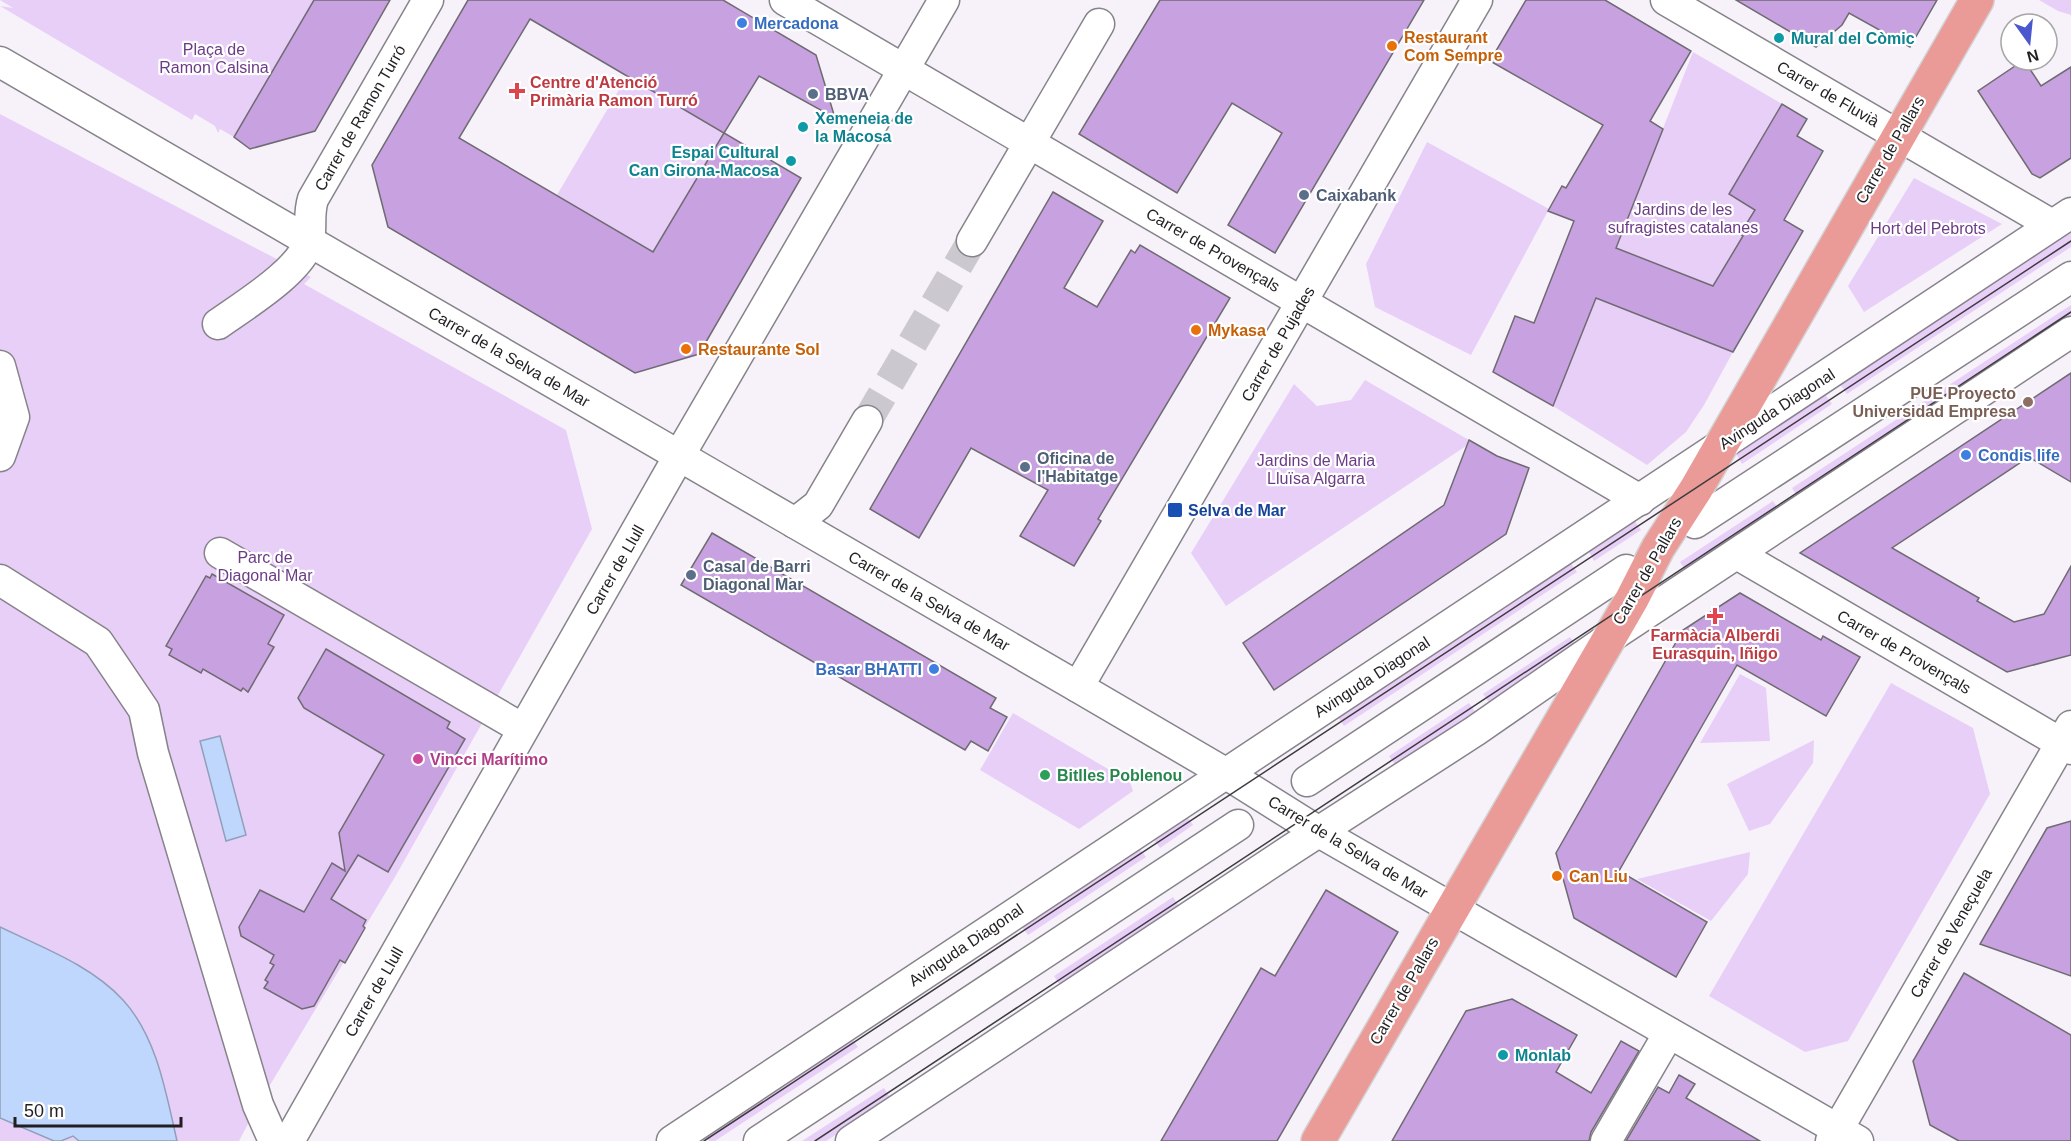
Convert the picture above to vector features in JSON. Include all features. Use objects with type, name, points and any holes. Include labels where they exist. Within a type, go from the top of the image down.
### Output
[{"type":"main road","name":"Carrer de Pallars","points":[[1318,1141],[1609,638],[1658,548],[1721,446],[1977,0]]},
{"type":"street","name":"Carrer de Ramon Turró","points":[[309,242],[309,218],[313,199],[428,0]]},
{"type":"street","name":"Carrer de Provençals","points":[[785,0],[1640,500]]},
{"type":"street","name":"Carrer de Llull","points":[[289,1141],[866,131],[944,0]]},
{"type":"street","name":"Carrer de Pujades","points":[[1078,687],[1477,0]]},
{"type":"street","name":"Carrer de Fluvià","points":[[1666,0],[1898,135],[2062,219]]},
{"type":"street","points":[[972,241],[1099,24]]},
{"type":"street","name":"Carrer de la Selva de Mar","points":[[0,62],[1078,687],[1225,773],[1319,832],[1669,1033],[1842,1137]]},
{"type":"street","name":"Avinguda Diagonal","points":[[672,1141],[2062,219]]},
{"type":"street","points":[[218,324],[291,271],[309,242]]},
{"type":"street","points":[[1695,523],[2071,277]]},
{"type":"street","points":[[851,1141],[1475,730],[1609,638],[2071,332]]},
{"type":"street","points":[[0,366],[14,417],[0,456]]},
{"type":"street","points":[[795,523],[818,505],[867,421]]},
{"type":"street","points":[[220,553],[524,729]]},
{"type":"street","name":"Carrer de Provençals","points":[[1737,554],[2068,739]]},
{"type":"street","points":[[1307,781],[1626,570]]},
{"type":"street","points":[[0,580],[98,642],[144,710],[153,753],[258,1105],[274,1141]]},
{"type":"street","name":"Carrer de Veneçuela","points":[[1842,1137],[2068,739]]},
{"type":"street","points":[[759,1141],[1238,825]]},
{"type":"street","points":[[1606,1141],[1669,1033]]},
{"type":"green space","name":"Plaça de Ramon Calsina","points":[[0,0],[314,0],[234,137],[220,129],[218,133],[215,126],[195,114],[192,120],[0,6],[13,8]]},
{"type":"green space","points":[[2039,0],[2071,0],[2071,15],[2058,11]]},
{"type":"green space","name":"Jardins de les sufragistes catalanes","points":[[1693,52],[1782,104],[1729,194],[1755,210],[1719,277],[1722,289],[1616,248]]},
{"type":"green space","points":[[627,76],[724,133],[653,252],[557,195]]},
{"type":"green space","name":"Parc de Diagonal Mar","points":[[0,114],[311,277],[304,284],[566,430],[592,529],[395,877],[258,1105],[239,1141],[0,1141]]},
{"type":"green space","points":[[1427,142],[1549,209],[1471,355],[1375,307],[1366,264]]},
{"type":"green space","name":"Hort del Pebrots","points":[[1914,178],[2002,224],[1864,312],[1848,286]]},
{"type":"green space","points":[[2071,232],[2071,247],[1847,394],[1840,384]]},
{"type":"green space","points":[[1596,298],[1733,352],[1704,405],[1686,432],[1647,465],[1553,406]]},
{"type":"green space","points":[[2071,305],[2071,322],[1800,500],[1792,488]]},
{"type":"green space","name":"Jardins de Maria Lluïsa Algarra","points":[[1365,380],[1469,440],[1466,446],[1226,606],[1191,553],[1294,384],[1317,406],[1351,400]]},
{"type":"green space","points":[[1825,394],[1832,404],[1742,464],[1735,452]]},
{"type":"green space","points":[[1773,501],[1781,513],[1688,574],[1680,562]]},
{"type":"green space","points":[[1634,520],[1641,530],[1594,561],[1588,550]]},
{"type":"green space","points":[[1570,562],[1577,572],[1344,726],[1337,716]]},
{"type":"green space","points":[[1570,637],[1577,646],[1490,704],[1483,694]]},
{"type":"green space","points":[[1740,674],[1766,688],[1770,741],[1700,743]]},
{"type":"green space","points":[[1891,683],[1973,728],[1990,794],[1848,1041],[1805,1052],[1709,996]]},
{"type":"green space","points":[[1469,703],[1476,713],[1396,766],[1389,756]]},
{"type":"green space","points":[[1013,713],[1130,782],[1133,791],[1079,829],[980,770]]},
{"type":"green space","points":[[1814,740],[1813,763],[1770,824],[1749,831],[1727,784]]},
{"type":"green space","points":[[1186,815],[1193,825],[1160,848],[1152,837]]},
{"type":"green space","points":[[1138,847],[1146,857],[1028,935],[1020,924]]},
{"type":"green space","points":[[1750,852],[1748,874],[1711,921],[1637,879]]},
{"type":"green space","points":[[1173,897],[1180,908],[1061,987],[1054,976]]},
{"type":"green space","points":[[850,1036],[858,1047],[715,1141],[709,1141],[703,1133]]},
{"type":"green space","points":[[884,1088],[891,1099],[826,1141],[802,1141]]},
{"type":"water","points":[[220,736],[246,835],[226,841],[200,741]]},
{"type":"water","points":[[0,927],[81,967],[123,1000],[144,1031],[159,1066],[177,1141],[79,1141],[73,1136],[54,1141],[0,1118]]},
{"type":"building","points":[[314,0],[390,0],[315,131],[250,149],[234,137]]},
{"type":"building","points":[[468,0],[723,0],[816,55],[835,118],[759,76],[724,133],[801,178],[699,354],[635,373],[388,227],[372,165]],"holes":[[[530,19],[724,133],[653,252],[459,138]]]},
{"type":"building","points":[[1160,0],[1424,0],[1275,253],[1228,225],[1282,133],[1232,103],[1177,193],[1079,134]]},
{"type":"building","points":[[1526,0],[1605,0],[1691,51],[1650,121],[1663,129],[1616,248],[1713,286],[1743,236],[1740,234],[1755,210],[1729,194],[1782,104],[1807,119],[1797,136],[1823,151],[1784,220],[1803,231],[1733,352],[1596,298],[1553,406],[1493,372],[1515,316],[1534,323],[1574,221],[1548,211],[1562,186],[1566,188],[1603,125],[1490,61]]},
{"type":"building","points":[[1736,0],[1937,0],[1910,47],[1849,13],[1842,25],[1816,47]]},
{"type":"building","points":[[2071,67],[2071,158],[2040,178],[2032,174],[1978,91],[2006,72],[2032,72],[2041,86]]},
{"type":"building","points":[[1053,192],[1103,221],[1064,288],[1097,307],[1131,250],[1135,253],[1140,245],[1230,298],[1098,519],[1101,521],[1074,566],[1020,536],[1048,490],[971,448],[919,538],[870,509]]},
{"type":"building","points":[[2071,373],[2071,482],[2029,457],[1892,548],[1979,598],[1977,601],[2014,622],[2044,614],[2071,566],[2071,655],[2007,672],[1800,553]]},
{"type":"building","points":[[1469,440],[1497,456],[1529,468],[1506,534],[1274,690],[1243,643],[1444,505]]},
{"type":"building","points":[[712,533],[996,698],[990,708],[1007,717],[988,751],[971,741],[965,750],[681,585]]},
{"type":"building","points":[[212,574],[284,615],[268,644],[274,647],[248,692],[243,688],[241,691],[203,669],[201,673],[169,655],[172,649],[166,646],[206,576],[210,578]]},
{"type":"building","points":[[1740,593],[1821,640],[1823,636],[1860,657],[1826,716],[1737,665],[1619,871],[1707,922],[1676,977],[1574,918],[1556,853],[1683,630]]},
{"type":"building","name":"Vincci Marítimo","points":[[326,649],[450,722],[447,728],[465,739],[388,872],[358,855],[331,899],[366,920],[363,926],[365,928],[345,963],[340,960],[314,1006],[302,1009],[264,988],[268,982],[265,980],[274,965],[270,963],[274,955],[241,936],[239,927],[260,890],[304,912],[332,863],[345,871],[339,833],[384,755],[304,708],[298,698]]},
{"type":"building","points":[[2071,821],[2071,976],[1980,944],[2047,828]]},
{"type":"building","points":[[1326,890],[1398,932],[1277,1141],[1161,1141],[1261,968],[1275,976]]},
{"type":"building","points":[[1964,973],[2071,1035],[2071,1141],[1959,1141],[1930,1125],[1913,1061]]},
{"type":"building","points":[[1512,999],[1577,1035],[1556,1072],[1591,1093],[1621,1041],[1639,1051],[1591,1132],[1589,1141],[1392,1141],[1466,1011]]},
{"type":"building","points":[[1679,1075],[1695,1084],[1686,1098],[1760,1141],[1626,1141],[1658,1087],[1669,1093]]},
{"type":"tunnel","points":[[867,421],[972,241]]},
{"type":"tram line","points":[[704,1141],[2071,241]]},
{"type":"tram line","points":[[815,1141],[2071,312]]},
{"type":"place","name":"Mercadona","points":[[742,23]]},
{"type":"place","name":"Mural del Còmic","points":[[1779,38]]},
{"type":"place","name":"Restaurant Com Sempre","points":[[1392,46]]},
{"type":"place","name":"Centre d'Atenció Primària Ramon Turró","points":[[517,91]]},
{"type":"place","name":"BBVA","points":[[813,94]]},
{"type":"place","name":"Xemeneia de la Macosa","points":[[803,127]]},
{"type":"place","name":"Espai Cultural Can Girona-Macosa","points":[[791,161]]},
{"type":"place","name":"Caixabank","points":[[1304,195]]},
{"type":"place","name":"Mykasa","points":[[1196,330]]},
{"type":"place","name":"Restaurante Sol","points":[[686,349]]},
{"type":"place","name":"PUE Proyecto Universidad Empresa","points":[[2028,402]]},
{"type":"place","name":"Condis life","points":[[1966,455]]},
{"type":"place","name":"Oficina de l'Habitatge","points":[[1025,467]]},
{"type":"place","name":"Selva de Mar","points":[[1175,510]]},
{"type":"place","name":"Casal de Barri Diagonal Mar","points":[[691,575]]},
{"type":"place","name":"Farmàcia Alberdi Eurasquin, Iñigo","points":[[1715,616]]},
{"type":"place","name":"Basar BHATTI","points":[[934,669]]},
{"type":"place","name":"Vincci Marítimo","points":[[418,759]]},
{"type":"place","name":"Bitlles Poblenou","points":[[1045,775]]},
{"type":"place","name":"Can Liu","points":[[1557,876]]},
{"type":"place","name":"Monlab","points":[[1503,1055]]}]
